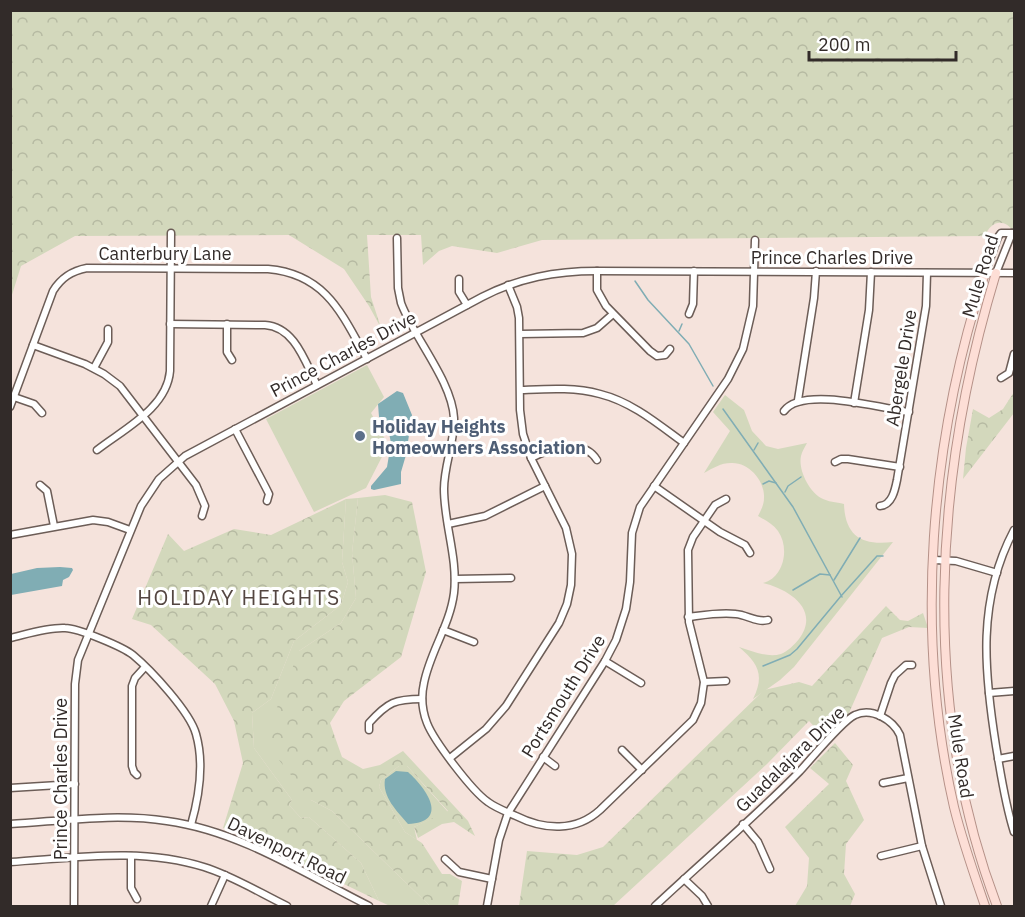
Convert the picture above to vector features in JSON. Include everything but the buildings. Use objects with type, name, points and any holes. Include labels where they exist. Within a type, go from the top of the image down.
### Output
[{"type":"main road","name":"Mule Road","points":[[985,273],[965,342],[941,466],[934,560],[933,650],[946,766],[954,808],[985,906]]},
{"type":"main road","name":"Mule Road","points":[[996,273],[965,392],[951,480],[943,598],[954,737],[965,801],[979,855],[997,906]]},
{"type":"street","points":[[97,450],[160,401],[169,382],[171,233]]},
{"type":"street","name":"Mule Road","points":[[985,273],[998,237],[1001,234],[1013,233],[996,273]]},
{"type":"street","points":[[398,238],[399,293],[404,310],[448,393],[454,426],[444,488],[455,579],[452,605],[425,676],[422,699],[428,726],[450,758],[484,799],[508,813],[543,826],[576,824],[596,813],[693,720],[701,704],[704,682],[688,617],[688,547],[704,520],[718,503],[726,499]]},
{"type":"street","name":"Portsmouth Drive","points":[[487,906],[499,840],[508,813],[605,661],[620,630],[630,582],[633,525],[640,507],[728,379],[743,349],[752,315],[755,240]]},
{"type":"street","name":"Canterbury Lane","points":[[10,407],[53,291],[68,274],[92,267],[268,269],[300,276],[320,288],[334,302],[367,359]]},
{"type":"street","points":[[597,271],[599,295],[613,314],[653,354],[665,355],[670,349]]},
{"type":"street","name":"Prince Charles Drive","points":[[74,906],[76,671],[79,655],[139,510],[152,487],[178,461],[467,305],[508,285],[541,275],[597,271],[1014,273]]},
{"type":"street","points":[[689,314],[693,304],[694,271]]},
{"type":"street","points":[[798,400],[816,271]]},
{"type":"street","points":[[854,403],[869,310],[871,272]]},
{"type":"street","name":"Abergele Drive","points":[[879,506],[887,504],[892,496],[900,467],[926,306],[927,273]]},
{"type":"street","points":[[459,279],[459,292],[467,305]]},
{"type":"street","points":[[450,758],[486,729],[506,706],[555,631],[567,604],[572,578],[571,546],[563,519],[531,458],[522,428],[518,312],[508,285]]},
{"type":"street","points":[[520,334],[583,333],[597,328],[613,314]]},
{"type":"street","points":[[170,324],[269,325],[284,331],[295,343],[317,385]]},
{"type":"street","points":[[227,324],[227,352],[232,360]]},
{"type":"street","points":[[94,368],[108,342],[108,329]]},
{"type":"street","points":[[33,345],[94,368],[120,386],[202,496],[205,510],[202,516]]},
{"type":"street","points":[[1002,378],[1008,373],[1014,354]]},
{"type":"street","points":[[520,390],[571,389],[608,396],[638,410],[684,443]]},
{"type":"street","points":[[14,397],[34,404],[42,412]]},
{"type":"street","points":[[784,411],[798,400],[824,399],[909,412]]},
{"type":"street","points":[[235,429],[266,488],[267,501]]},
{"type":"street","points":[[531,458],[554,448],[568,447],[589,452],[597,460]]},
{"type":"street","points":[[836,462],[848,459],[900,467]]},
{"type":"street","points":[[40,485],[46,491],[54,526]]},
{"type":"street","points":[[448,524],[485,516],[545,486]]},
{"type":"street","points":[[654,486],[724,534],[745,545],[750,553]]},
{"type":"street","points":[[10,535],[93,519],[130,530]]},
{"type":"street","points":[[1014,530],[997,573],[987,614],[985,636],[989,693],[998,759],[1014,832]]},
{"type":"street","points":[[934,560],[945,559],[997,573]]},
{"type":"street","points":[[455,579],[511,578]]},
{"type":"street","points":[[688,617],[728,613],[761,621],[768,620]]},
{"type":"street","points":[[10,638],[71,628],[128,652],[145,667],[182,706],[196,733],[199,748],[198,789],[191,825]]},
{"type":"street","points":[[443,630],[474,642]]},
{"type":"street","points":[[605,661],[641,683]]},
{"type":"street","points":[[912,665],[906,665],[895,675],[880,716],[890,720],[900,735],[922,846],[940,906]]},
{"type":"street","points":[[137,775],[132,766],[132,691],[135,678],[145,667]]},
{"type":"street","points":[[704,682],[726,681]]},
{"type":"street","points":[[989,693],[1014,691]]},
{"type":"street","points":[[369,730],[369,723],[390,703],[404,699],[422,699]]},
{"type":"street","name":"Guadalajara Drive","points":[[656,906],[799,772],[849,719],[863,713],[880,716]]},
{"type":"street","points":[[622,750],[642,770]]},
{"type":"street","points":[[998,759],[1014,756]]},
{"type":"street","points":[[543,757],[555,766]]},
{"type":"street","points":[[883,783],[908,778]]},
{"type":"street","points":[[10,788],[75,784]]},
{"type":"street","name":"Davenport Road","points":[[10,824],[141,818],[191,825],[246,843],[360,904],[369,906]]},
{"type":"street","points":[[743,824],[758,842],[770,869]]},
{"type":"street","points":[[881,856],[922,846]]},
{"type":"street","points":[[131,855],[131,888],[137,899]]},
{"type":"street","points":[[10,862],[131,855],[175,859],[225,875],[279,905],[287,906]]},
{"type":"street","points":[[446,859],[459,872],[492,879]]},
{"type":"street","points":[[211,906],[225,875]]},
{"type":"street","points":[[684,879],[702,896],[708,906]]},
{"type":"green space","points":[[11,11],[1014,11],[1014,232],[1007,224],[998,223],[991,227],[985,236],[542,240],[497,253],[452,246],[439,251],[423,265],[421,235],[367,235],[371,297],[381,328],[344,269],[289,235],[75,236],[21,266],[11,298]]},
{"type":"green space","points":[[367,365],[384,397],[371,413],[388,445],[366,488],[314,512],[266,419]]},
{"type":"green space","points":[[1014,392],[1014,413],[963,479],[973,409],[989,418],[1003,409]]},
{"type":"green space","points":[[725,395],[744,410],[752,431],[766,446],[778,449],[807,443],[801,454],[801,467],[805,480],[821,498],[844,504],[848,524],[857,536],[872,542],[893,542],[794,667],[753,699],[759,683],[758,670],[751,658],[739,647],[765,655],[781,654],[799,639],[805,628],[806,618],[799,602],[791,595],[763,583],[770,580],[780,569],[784,546],[778,531],[758,516],[764,498],[759,479],[750,469],[731,463],[717,466],[704,473],[730,431],[713,412]]},
{"type":"green space","points":[[385,495],[412,502],[426,572],[401,657],[344,701],[330,723],[342,757],[363,769],[380,765],[403,751],[468,821],[475,836],[454,822],[442,824],[418,838],[414,827],[448,811],[407,766],[399,766],[381,780],[379,787],[405,832],[422,843],[442,874],[450,874],[462,881],[458,906],[430,906],[332,811],[311,800],[279,760],[269,728],[299,651],[341,623],[356,598],[352,553],[358,498]]},
{"type":"green space","points":[[358,498],[352,553],[356,598],[341,623],[299,651],[311,800],[332,811],[430,906],[390,906],[379,901],[361,863],[309,817],[301,818],[289,805],[292,800],[254,748],[252,713],[271,699],[294,641],[341,605],[348,582],[342,562],[346,499]]},
{"type":"green space","points":[[346,499],[342,562],[348,582],[341,605],[294,641],[271,699],[252,713],[254,748],[292,800],[289,805],[301,818],[309,817],[361,863],[379,901],[223,828],[243,763],[234,721],[215,684],[151,625],[132,619],[168,534],[184,551],[234,529],[271,535]]},
{"type":"green space","points":[[886,606],[900,620],[908,621],[923,613],[928,628],[909,627],[882,638],[849,713],[824,737],[809,721],[767,764],[613,906],[519,906],[527,851],[577,855],[603,847],[764,690],[799,682],[812,686]]},
{"type":"green space","points":[[835,743],[853,765],[846,781],[864,820],[846,844],[844,874],[855,894],[850,906],[795,906],[807,886],[809,858],[785,827],[829,784],[810,768]]},
{"type":"green space","points":[[399,766],[407,766],[448,812],[414,827],[417,840],[405,832],[379,787],[381,780]]},
{"type":"water","points":[[397,391],[403,393],[412,415],[401,472],[401,484],[374,490],[371,486],[387,467],[391,443],[389,433],[379,417],[378,404]]},
{"type":"water","points":[[60,567],[73,570],[69,577],[63,580],[62,586],[11,595],[11,574],[37,568]]},
{"type":"water","points":[[396,771],[408,772],[427,795],[431,811],[428,817],[421,822],[408,824],[388,798],[385,779]]},
{"type":"waterway","points":[[635,281],[648,300],[689,344],[713,386]]},
{"type":"waterway","points":[[679,331],[682,324]]},
{"type":"waterway","points":[[723,409],[793,507],[842,597]]},
{"type":"waterway","points":[[754,450],[758,443]]},
{"type":"waterway","points":[[785,492],[788,486],[801,477]]},
{"type":"waterway","points":[[763,484],[769,481],[776,483]]},
{"type":"waterway","points":[[834,580],[860,538]]},
{"type":"waterway","points":[[763,666],[790,655],[797,649],[877,556],[883,556]]},
{"type":"waterway","points":[[793,590],[820,574],[830,575]]},
{"type":"place","name":"Holiday Heights Homeowners Association","points":[[360,436]]},
{"type":"district","name":"HOLIDAY HEIGHTS","points":[[239,597]]}]
